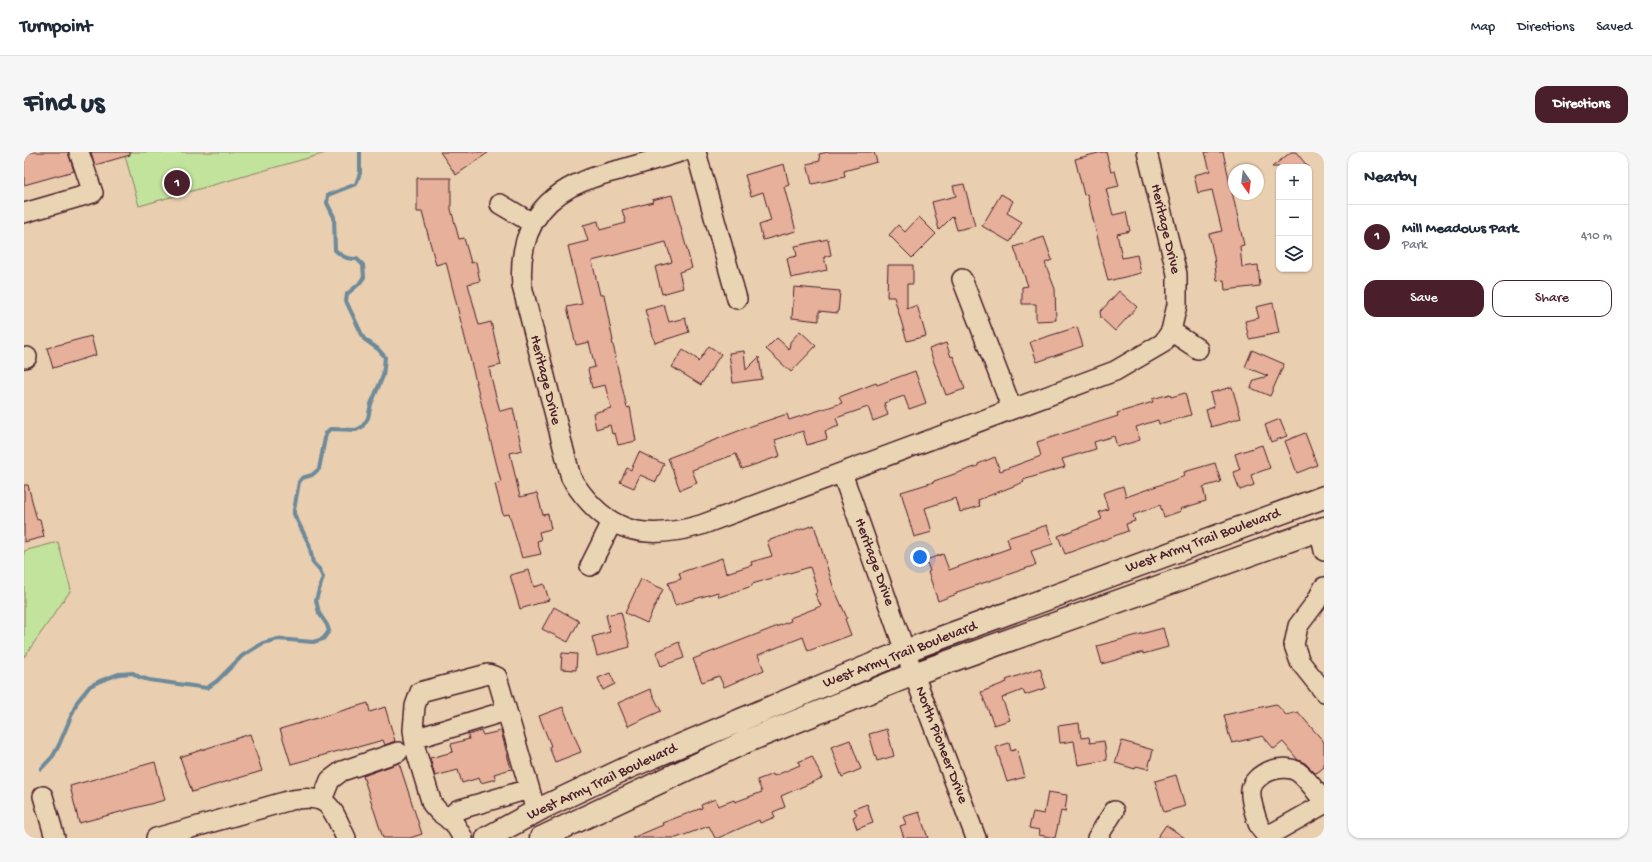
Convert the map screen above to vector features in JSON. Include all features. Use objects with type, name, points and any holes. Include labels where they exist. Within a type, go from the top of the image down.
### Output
[{"type":"main road","name":"West Army Trail Boulevard","points":[[487,838],[540,809],[629,767],[906,651],[1324,497]]},
{"type":"main road","points":[[1302,504],[1318,530]]},
{"type":"main road","name":"West Army Trail Boulevard","points":[[549,834],[745,742],[914,674],[1318,530]]},
{"type":"main road","points":[[540,809],[549,834]]},
{"type":"street","points":[[24,213],[93,193],[79,152]]},
{"type":"street","name":"Heritage Drive","points":[[681,152],[583,181],[563,191],[545,206],[532,223],[524,246],[520,266],[522,286],[567,468],[571,478],[593,508],[612,522],[644,532],[663,533],[683,530],[842,473],[1115,371],[1163,343],[1171,331],[1178,306],[1177,274],[1147,152]]},
{"type":"street","points":[[696,152],[737,299]]},
{"type":"street","points":[[500,204],[532,223]]},
{"type":"street","points":[[962,279],[1012,409]]},
{"type":"street","points":[[1171,331],[1198,350]]},
{"type":"street","name":"Heritage Drive","points":[[842,473],[906,651]]},
{"type":"street","points":[[590,566],[612,522]]},
{"type":"street","points":[[1318,530],[1324,552]]},
{"type":"street","points":[[1324,587],[1316,602],[1298,626],[1294,645],[1300,662],[1324,692]]},
{"type":"street","name":"North Pioneer Drive","points":[[906,651],[976,838]]},
{"type":"street","points":[[463,838],[455,824],[439,812],[432,804],[416,751],[413,730],[414,706],[420,692],[488,674],[497,677],[529,789],[540,809]]},
{"type":"street","points":[[414,739],[506,711]]},
{"type":"street","points":[[322,800],[330,780],[342,771],[398,752]]},
{"type":"street","points":[[1285,767],[1298,771],[1313,787],[1324,803],[1274,836],[1260,830],[1252,804],[1251,790],[1256,778],[1274,769],[1285,767]]},
{"type":"street","points":[[449,820],[457,810],[529,789]]},
{"type":"street","points":[[43,796],[55,838]]},
{"type":"street","points":[[156,838],[292,800],[309,797],[322,800],[331,807],[346,838]]},
{"type":"street","points":[[1097,838],[1114,811]]},
{"type":"green space","points":[[124,152],[329,152],[139,206]]},
{"type":"green space","points":[[58,542],[71,590],[24,657],[24,551]]},
{"type":"building","points":[[32,152],[68,152],[74,171],[24,185],[24,154]]},
{"type":"building","points":[[91,152],[130,152],[130,155],[95,165]]},
{"type":"building","points":[[440,152],[489,152],[456,175]]},
{"type":"building","points":[[828,152],[874,152],[877,162],[844,171],[845,177],[812,184],[807,164],[820,161],[819,154]]},
{"type":"building","points":[[1106,152],[1111,172],[1115,171],[1119,186],[1106,189],[1113,215],[1126,212],[1130,231],[1117,234],[1122,258],[1137,255],[1141,273],[1108,281],[1087,194],[1084,195],[1075,159]]},
{"type":"building","points":[[1205,152],[1223,152],[1228,174],[1228,200],[1234,200],[1244,245],[1240,246],[1242,267],[1258,265],[1260,286],[1225,290],[1224,280],[1217,281],[1209,234],[1222,231],[1212,190],[1198,193],[1194,175],[1210,171]]},
{"type":"building","points":[[1291,152],[1296,152],[1306,164],[1276,164],[1276,167],[1272,167]]},
{"type":"building","points":[[784,164],[789,185],[784,187],[796,231],[763,240],[759,225],[771,221],[763,192],[751,196],[745,175]]},
{"type":"building","points":[[417,178],[451,178],[451,209],[459,239],[464,238],[471,263],[476,262],[480,281],[468,284],[479,325],[491,322],[501,365],[489,368],[495,393],[500,411],[513,408],[522,450],[510,453],[520,497],[537,493],[543,515],[548,514],[551,529],[539,532],[541,540],[537,541],[541,554],[522,558],[509,514],[503,515],[495,484],[501,482],[446,262],[436,265],[422,212],[417,212]]},
{"type":"building","points":[[964,184],[975,226],[957,230],[953,216],[939,230],[932,202],[956,196],[953,186]]},
{"type":"building","points":[[1001,194],[1013,201],[1007,213],[1022,222],[1010,242],[982,226]]},
{"type":"building","points":[[672,195],[692,268],[679,272],[683,288],[662,294],[655,267],[672,262],[666,242],[592,261],[600,295],[604,295],[615,357],[627,408],[630,407],[636,441],[618,445],[615,433],[612,434],[610,425],[596,429],[593,413],[611,408],[605,385],[592,388],[588,369],[595,367],[589,342],[576,345],[567,307],[582,304],[568,246],[588,241],[583,225],[598,221],[600,230],[626,223],[622,210],[653,202],[652,200]]},
{"type":"building","points":[[919,217],[936,234],[912,258],[889,235],[898,225],[905,232]]},
{"type":"building","points":[[1044,237],[1052,260],[1045,263],[1055,289],[1056,320],[1036,321],[1036,304],[1022,304],[1022,287],[1028,286],[1014,247]]},
{"type":"building","points":[[828,239],[831,255],[824,257],[827,270],[791,278],[787,258],[797,256],[795,246]]},
{"type":"building","points":[[888,265],[913,265],[913,284],[907,284],[907,309],[917,305],[926,336],[907,341],[894,297],[887,297]]},
{"type":"building","points":[[794,287],[840,291],[838,313],[819,311],[819,321],[792,318]]},
{"type":"building","points":[[1119,291],[1137,307],[1115,331],[1101,318],[1100,312]]},
{"type":"building","points":[[1273,303],[1279,333],[1249,339],[1245,321],[1259,318],[1256,307]]},
{"type":"building","points":[[664,305],[669,322],[685,318],[689,332],[655,343],[645,310]]},
{"type":"building","points":[[1077,327],[1083,346],[1037,362],[1030,342]]},
{"type":"building","points":[[800,331],[816,346],[791,372],[766,349],[777,338],[789,349],[790,342]]},
{"type":"building","points":[[91,336],[96,355],[53,368],[47,348]]},
{"type":"building","points":[[946,343],[951,357],[953,356],[965,389],[946,395],[929,349]]},
{"type":"building","points":[[709,346],[721,354],[701,385],[672,367],[683,350],[697,359],[698,362]]},
{"type":"building","points":[[1252,350],[1284,364],[1270,396],[1251,388],[1254,380],[1268,376],[1245,367]]},
{"type":"building","points":[[744,351],[746,370],[759,357],[762,379],[733,383],[729,353]]},
{"type":"building","points":[[915,371],[926,403],[909,409],[904,396],[884,403],[888,415],[873,421],[868,407],[836,418],[839,426],[825,431],[827,439],[807,445],[803,431],[775,440],[780,456],[742,469],[736,454],[692,470],[697,483],[680,490],[668,458],[787,414],[789,420],[842,403],[839,397],[876,383],[877,385]]},
{"type":"building","points":[[1232,387],[1241,418],[1211,427],[1206,410],[1214,407],[1210,393]]},
{"type":"building","points":[[1185,393],[1191,415],[1159,424],[1158,420],[1136,427],[1140,440],[1117,447],[1114,436],[1094,442],[1096,449],[1062,459],[1065,467],[1023,480],[1024,482],[978,500],[980,506],[960,512],[956,498],[925,508],[932,532],[914,537],[901,492],[978,466],[978,464],[995,457],[1000,471],[1041,456],[1037,442],[1118,416],[1117,413],[1153,402],[1152,399],[1170,394],[1171,397]]},
{"type":"building","points":[[1280,419],[1287,436],[1271,442],[1265,425]]},
{"type":"building","points":[[1305,433],[1317,465],[1297,473],[1285,441]]},
{"type":"building","points":[[1262,445],[1270,468],[1251,475],[1254,485],[1240,490],[1233,472],[1240,470],[1235,454]]},
{"type":"building","points":[[639,452],[664,464],[656,482],[640,475],[634,488],[620,482],[627,468],[631,470]]},
{"type":"building","points":[[1215,463],[1221,482],[1203,487],[1206,501],[1180,509],[1181,511],[1164,517],[1160,505],[1133,515],[1135,521],[1126,524],[1128,531],[1065,554],[1058,536],[1102,519],[1099,512],[1108,509],[1103,493],[1123,486],[1126,497],[1185,476],[1184,472]]},
{"type":"building","points":[[24,485],[28,485],[37,520],[40,519],[44,537],[24,542]]},
{"type":"building","points":[[814,525],[833,586],[847,618],[845,619],[851,635],[808,651],[803,637],[758,655],[764,670],[724,687],[719,676],[702,682],[693,659],[791,621],[790,618],[821,606],[815,594],[818,592],[810,567],[752,584],[752,586],[719,597],[718,592],[675,605],[668,583],[681,579],[679,573],[722,558],[726,573],[752,565],[751,562],[772,556],[767,541]]},
{"type":"building","points":[[1047,525],[1053,544],[1031,551],[1036,565],[957,592],[957,594],[938,601],[928,572],[930,571],[926,560],[943,554],[949,570],[1010,548],[1007,538]]},
{"type":"building","points":[[529,570],[534,587],[544,584],[549,600],[520,609],[510,575]]},
{"type":"building","points":[[641,579],[663,589],[647,623],[625,613]]},
{"type":"building","points":[[554,607],[579,621],[568,642],[542,629]]},
{"type":"building","points":[[621,612],[630,647],[597,656],[592,637],[610,632],[606,615]]},
{"type":"building","points":[[1163,628],[1168,647],[1143,654],[1143,652],[1102,664],[1097,646]]},
{"type":"building","points":[[679,642],[684,658],[661,666],[656,652]]},
{"type":"building","points":[[562,653],[577,654],[576,670],[561,669]]},
{"type":"building","points":[[1040,668],[1046,688],[1025,695],[1023,690],[1002,698],[1010,720],[994,725],[981,692],[1007,682],[1006,680]]},
{"type":"building","points":[[610,673],[615,684],[603,690],[598,678]]},
{"type":"building","points":[[650,689],[661,711],[628,726],[618,703]]},
{"type":"building","points":[[368,703],[370,712],[385,707],[395,741],[385,745],[383,740],[291,764],[280,729]]},
{"type":"building","points":[[1276,704],[1286,715],[1298,712],[1324,742],[1324,767],[1318,772],[1315,773],[1305,763],[1298,760],[1283,742],[1274,749],[1263,736],[1232,743],[1224,715]]},
{"type":"building","points":[[563,707],[581,752],[555,762],[549,747],[551,746],[539,716]]},
{"type":"building","points":[[1079,723],[1081,738],[1089,737],[1090,743],[1104,741],[1107,760],[1078,765],[1074,741],[1060,743],[1058,726]]},
{"type":"building","points":[[887,729],[894,756],[877,761],[869,734]]},
{"type":"building","points":[[481,731],[483,735],[501,731],[511,769],[494,774],[496,779],[481,783],[479,778],[462,783],[458,770],[435,776],[430,758],[453,752],[451,744],[469,739],[468,735]]},
{"type":"building","points":[[250,734],[262,771],[192,792],[180,757]]},
{"type":"building","points":[[850,740],[861,769],[842,777],[831,747]]},
{"type":"building","points":[[1122,741],[1153,750],[1148,769],[1136,766],[1135,769],[1115,763]]},
{"type":"building","points":[[1009,743],[1011,751],[1017,749],[1025,777],[1007,782],[996,747]]},
{"type":"building","points":[[812,756],[822,778],[781,796],[785,807],[773,812],[775,817],[760,823],[759,820],[718,838],[715,838],[709,826],[676,838],[632,838],[663,825],[662,823],[702,808],[701,805],[715,799],[718,806],[734,800],[735,802],[762,792],[757,780],[773,774],[774,776],[800,765],[798,762]]},
{"type":"building","points":[[155,762],[165,800],[79,823],[70,786]]},
{"type":"building","points":[[399,763],[422,834],[410,838],[383,838],[363,776]]},
{"type":"building","points":[[1176,775],[1185,806],[1164,812],[1155,781]]},
{"type":"building","points":[[1048,792],[1067,795],[1065,812],[1061,811],[1055,838],[1039,835],[1040,830],[1029,828],[1033,812],[1044,814]]},
{"type":"building","points":[[867,804],[873,823],[857,829],[853,817],[857,815],[854,809]]},
{"type":"building","points":[[919,812],[928,838],[904,838],[900,826],[906,824],[903,817]]},
{"type":"building","points":[[1166,825],[1185,838],[1157,838]]},
{"type":"waterway","points":[[41,769],[53,756],[59,745],[77,702],[90,686],[100,681],[119,674],[133,673],[139,677],[149,680],[207,688],[217,681],[242,656],[263,643],[278,639],[313,642],[323,639],[329,631],[319,613],[316,600],[323,577],[319,569],[313,563],[309,544],[294,514],[294,510],[299,482],[302,478],[312,475],[319,469],[326,433],[330,429],[356,430],[362,427],[368,418],[371,404],[383,376],[385,357],[378,349],[364,339],[346,301],[347,294],[359,284],[364,277],[363,265],[357,259],[345,257],[335,250],[334,217],[327,203],[328,195],[356,184],[360,173],[360,152]]},
{"type":"place","name":"Mill Meadows Park","points":[[177,183]]}]
